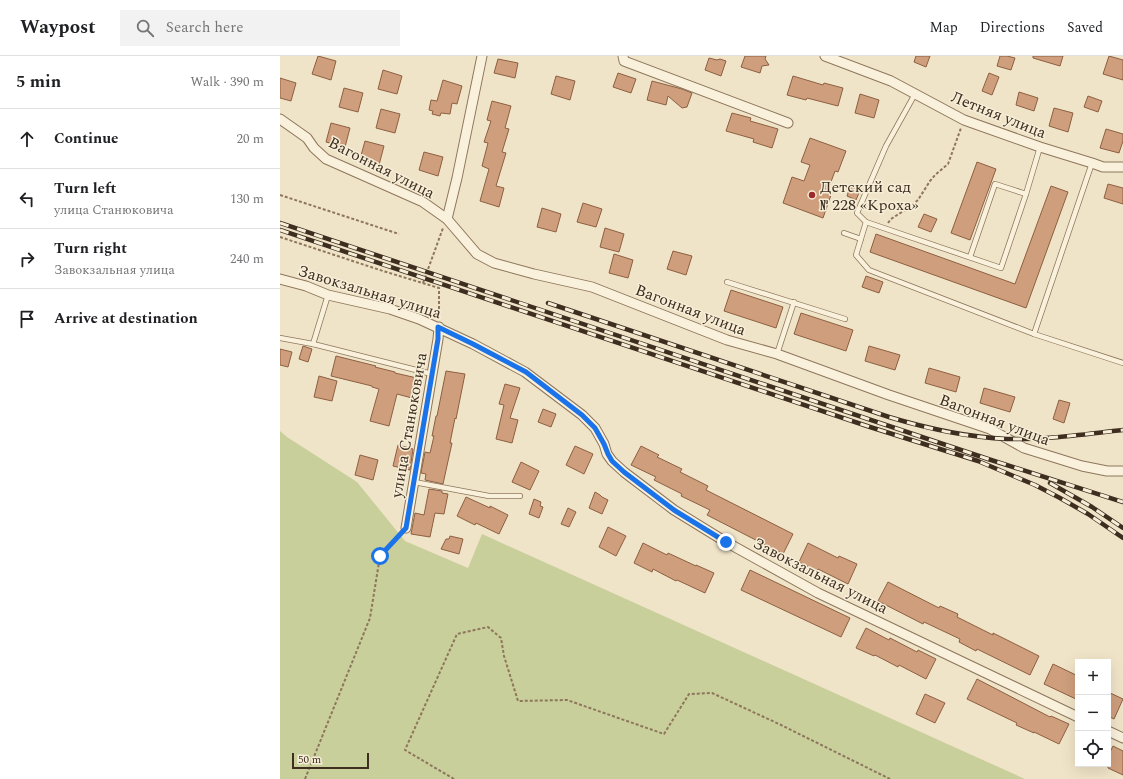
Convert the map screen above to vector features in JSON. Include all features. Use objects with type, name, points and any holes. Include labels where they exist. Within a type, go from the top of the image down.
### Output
[{"type":"street","points":[[447,219],[482,56]]},
{"type":"street","points":[[623,56],[624,61],[788,123]]},
{"type":"street","name":"Летняя улица","points":[[825,56],[891,81],[964,120],[1040,147],[1092,163],[1103,166],[1123,167]]},
{"type":"street","name":"Вагонная улица","points":[[280,119],[307,138],[314,148],[326,160],[423,202],[447,219],[477,254],[494,263],[592,287],[727,340],[777,354],[889,395],[990,429],[1024,448],[1082,466],[1107,471],[1123,470]]},
{"type":"street","name":"Завокзальная улица","points":[[280,278],[328,295],[390,309],[419,319],[473,344],[526,372],[582,415],[595,428],[612,461],[674,510],[726,542],[818,593],[1075,716]]},
{"type":"street","name":"улица Станюковича","points":[[406,528],[438,339],[438,327]]},
{"type":"street","points":[[1111,732],[1123,738]]},
{"type":"lane","points":[[915,94],[886,146],[856,213],[866,222],[1001,268],[1040,147]]},
{"type":"lane","points":[[1034,334],[1092,163]]},
{"type":"lane","points":[[970,257],[995,184],[1026,194]]},
{"type":"lane","points":[[866,222],[856,255],[869,270],[1034,334],[1123,363]]},
{"type":"lane","points":[[844,233],[861,239]]},
{"type":"lane","points":[[728,282],[846,318]]},
{"type":"lane","points":[[313,344],[328,295]]},
{"type":"lane","points":[[777,354],[794,302]]},
{"type":"lane","points":[[280,338],[313,344],[432,374]]},
{"type":"lane","points":[[414,482],[489,496],[520,496]]},
{"type":"path","points":[[883,228],[891,219],[918,200],[935,175],[948,164],[964,120]]},
{"type":"path","points":[[280,195],[399,234]]},
{"type":"path","points":[[423,283],[447,219]]},
{"type":"path","points":[[280,237],[439,288],[438,327]]},
{"type":"path","points":[[304,779],[370,618],[380,556],[406,528]]},
{"type":"path","points":[[454,779],[405,750],[457,634],[488,627],[501,638],[504,656],[518,701],[567,700],[664,734],[689,694],[712,693],[890,779]]},
{"type":"green space","points":[[280,431],[357,482],[405,541],[468,568],[482,534],[1025,779],[280,779]]},
{"type":"building","points":[[318,56],[336,61],[331,80],[312,74]]},
{"type":"building","points":[[745,56],[766,56],[765,59],[769,65],[762,66],[760,73],[741,67]]},
{"type":"building","points":[[916,56],[930,56],[926,67],[914,62]]},
{"type":"building","points":[[1000,56],[1015,58],[1011,70],[997,66]]},
{"type":"building","points":[[1033,56],[1063,56],[1060,66],[1033,58]]},
{"type":"building","points":[[1109,56],[1123,60],[1123,80],[1103,74]]},
{"type":"building","points":[[709,58],[726,61],[721,76],[705,70]]},
{"type":"building","points":[[498,59],[518,63],[515,78],[494,73]]},
{"type":"building","points":[[383,70],[402,76],[397,94],[378,89]]},
{"type":"building","points":[[618,73],[636,79],[631,93],[613,87]]},
{"type":"building","points":[[989,73],[999,77],[992,95],[982,91]]},
{"type":"building","points":[[556,76],[575,81],[570,100],[551,94]]},
{"type":"building","points":[[793,76],[823,85],[824,83],[843,88],[838,106],[807,98],[806,100],[787,95]]},
{"type":"building","points":[[280,78],[296,83],[291,101],[280,98]]},
{"type":"building","points":[[443,80],[462,86],[457,104],[452,103],[450,114],[441,113],[440,116],[432,114],[433,111],[429,110],[431,100],[437,101]]},
{"type":"building","points":[[652,81],[692,93],[687,107],[682,108],[668,96],[666,105],[647,100]]},
{"type":"building","points":[[344,88],[363,93],[358,112],[339,107]]},
{"type":"building","points":[[1019,92],[1038,98],[1034,111],[1016,105]]},
{"type":"building","points":[[860,94],[879,100],[874,118],[855,113]]},
{"type":"building","points":[[1088,96],[1102,101],[1098,112],[1084,107]]},
{"type":"building","points":[[492,101],[511,106],[505,128],[509,129],[502,152],[506,153],[496,186],[504,188],[499,207],[480,201],[489,169],[482,166],[488,143],[484,142],[491,121],[487,120]]},
{"type":"building","points":[[1054,108],[1073,113],[1068,132],[1049,126]]},
{"type":"building","points":[[381,109],[400,114],[395,133],[376,128]]},
{"type":"building","points":[[732,113],[751,118],[750,121],[778,129],[772,148],[753,142],[754,139],[726,131]]},
{"type":"building","points":[[331,123],[350,128],[345,147],[326,142]]},
{"type":"building","points":[[1106,129],[1123,134],[1123,141],[1119,153],[1100,148]]},
{"type":"building","points":[[810,138],[846,151],[838,172],[835,171],[828,190],[832,192],[823,218],[783,203],[792,177],[804,181],[810,165],[801,162]]},
{"type":"building","points":[[365,141],[384,146],[379,165],[360,159]]},
{"type":"building","points":[[424,152],[443,157],[438,176],[419,170]]},
{"type":"building","points":[[977,162],[996,169],[970,240],[951,233]]},
{"type":"building","points":[[851,184],[861,188],[856,200],[847,196]]},
{"type":"building","points":[[1108,184],[1123,188],[1123,204],[1104,198]]},
{"type":"building","points":[[1051,186],[1068,192],[1026,308],[870,252],[876,234],[1015,284]]},
{"type":"building","points":[[583,203],[602,209],[596,227],[577,222]]},
{"type":"building","points":[[542,208],[561,214],[556,232],[537,227]]},
{"type":"building","points":[[924,214],[937,219],[931,232],[918,227]]},
{"type":"building","points":[[605,228],[624,234],[619,252],[600,247]]},
{"type":"building","points":[[673,251],[692,256],[686,275],[667,269]]},
{"type":"building","points":[[614,254],[633,260],[628,278],[609,273]]},
{"type":"building","points":[[866,276],[883,282],[879,293],[862,287]]},
{"type":"building","points":[[731,290],[783,307],[776,328],[724,311]]},
{"type":"building","points":[[801,313],[853,330],[846,351],[794,334]]},
{"type":"building","points":[[303,346],[312,349],[308,362],[299,359]]},
{"type":"building","points":[[869,346],[900,355],[895,370],[865,361]]},
{"type":"building","points":[[280,349],[292,352],[288,367],[280,365]]},
{"type":"building","points":[[336,356],[417,378],[412,398],[397,394],[389,426],[370,421],[379,389],[331,376]]},
{"type":"building","points":[[929,368],[960,377],[956,392],[925,383]]},
{"type":"building","points":[[446,371],[465,374],[443,484],[425,480],[426,474],[421,473],[425,452],[430,453],[434,436],[432,436]]},
{"type":"building","points":[[319,376],[337,381],[332,401],[314,397]]},
{"type":"building","points":[[505,384],[520,388],[510,418],[518,420],[512,443],[496,439],[504,405],[499,404]]},
{"type":"building","points":[[984,388],[1015,397],[1010,412],[980,403]]},
{"type":"building","points":[[1059,400],[1070,403],[1064,423],[1053,419]]},
{"type":"building","points":[[543,409],[556,414],[551,427],[538,422]]},
{"type":"building","points":[[398,445],[413,449],[410,470],[393,466]]},
{"type":"building","points":[[575,446],[593,454],[584,474],[566,465]]},
{"type":"building","points":[[641,446],[659,455],[657,457],[682,469],[680,472],[708,486],[706,490],[793,534],[783,554],[707,515],[710,510],[681,496],[682,494],[654,480],[656,477],[631,465]]},
{"type":"building","points":[[360,455],[378,460],[373,480],[355,475]]},
{"type":"building","points":[[521,462],[539,471],[530,490],[512,482]]},
{"type":"building","points":[[429,489],[442,491],[442,493],[448,494],[444,514],[435,513],[430,537],[411,534],[415,513],[424,515]]},
{"type":"building","points":[[595,492],[608,500],[602,514],[589,508]]},
{"type":"building","points":[[466,497],[508,515],[499,534],[457,516]]},
{"type":"building","points":[[534,499],[541,502],[540,506],[543,507],[539,518],[529,514]]},
{"type":"building","points":[[568,508],[576,512],[569,527],[561,524]]},
{"type":"building","points":[[608,527],[626,536],[616,556],[599,547]]},
{"type":"building","points":[[450,536],[463,539],[459,554],[441,549],[446,539],[449,539]]},
{"type":"building","points":[[643,543],[667,555],[668,553],[714,573],[705,593],[677,580],[676,581],[653,569],[652,572],[634,563]]},
{"type":"building","points":[[808,543],[838,558],[839,556],[857,564],[848,584],[818,569],[817,571],[799,562]]},
{"type":"building","points":[[750,570],[850,618],[841,637],[741,590]]},
{"type":"building","points":[[888,582],[939,608],[940,606],[958,614],[957,617],[1039,656],[1030,675],[977,649],[976,651],[959,642],[960,639],[924,622],[923,624],[878,601]]},
{"type":"building","points":[[866,628],[889,640],[890,638],[917,652],[918,650],[936,659],[926,679],[899,665],[898,667],[875,655],[874,656],[856,648]]},
{"type":"building","points":[[1053,664],[1075,675],[1075,699],[1044,684]]},
{"type":"building","points":[[977,679],[1050,717],[1051,716],[1069,724],[1059,744],[1016,725],[1017,723],[967,699]]},
{"type":"building","points":[[1111,693],[1123,699],[1114,719],[1111,718]]},
{"type":"building","points":[[925,694],[945,703],[935,723],[916,714]]},
{"type":"building","points":[[1113,746],[1123,751],[1123,775],[1108,768],[1111,767],[1111,750]]},
{"type":"railway","points":[[280,223],[988,459],[1123,502]]},
{"type":"railway","points":[[280,230],[870,427],[978,461],[1035,485],[1060,498],[1088,514],[1123,538]]},
{"type":"railway","points":[[548,303],[889,417],[933,429],[1007,439],[1050,438],[1123,430]]},
{"type":"railway","points":[[1050,483],[1092,507],[1123,528]]},
{"type":"place","name":"Детский сад № 228 «Кроха»","points":[[812,195]]},
{"type":"route","points":[[380,556],[406,528],[438,339],[438,327],[526,372],[582,415],[595,428],[612,461],[624,472],[674,510],[726,542]]}]
